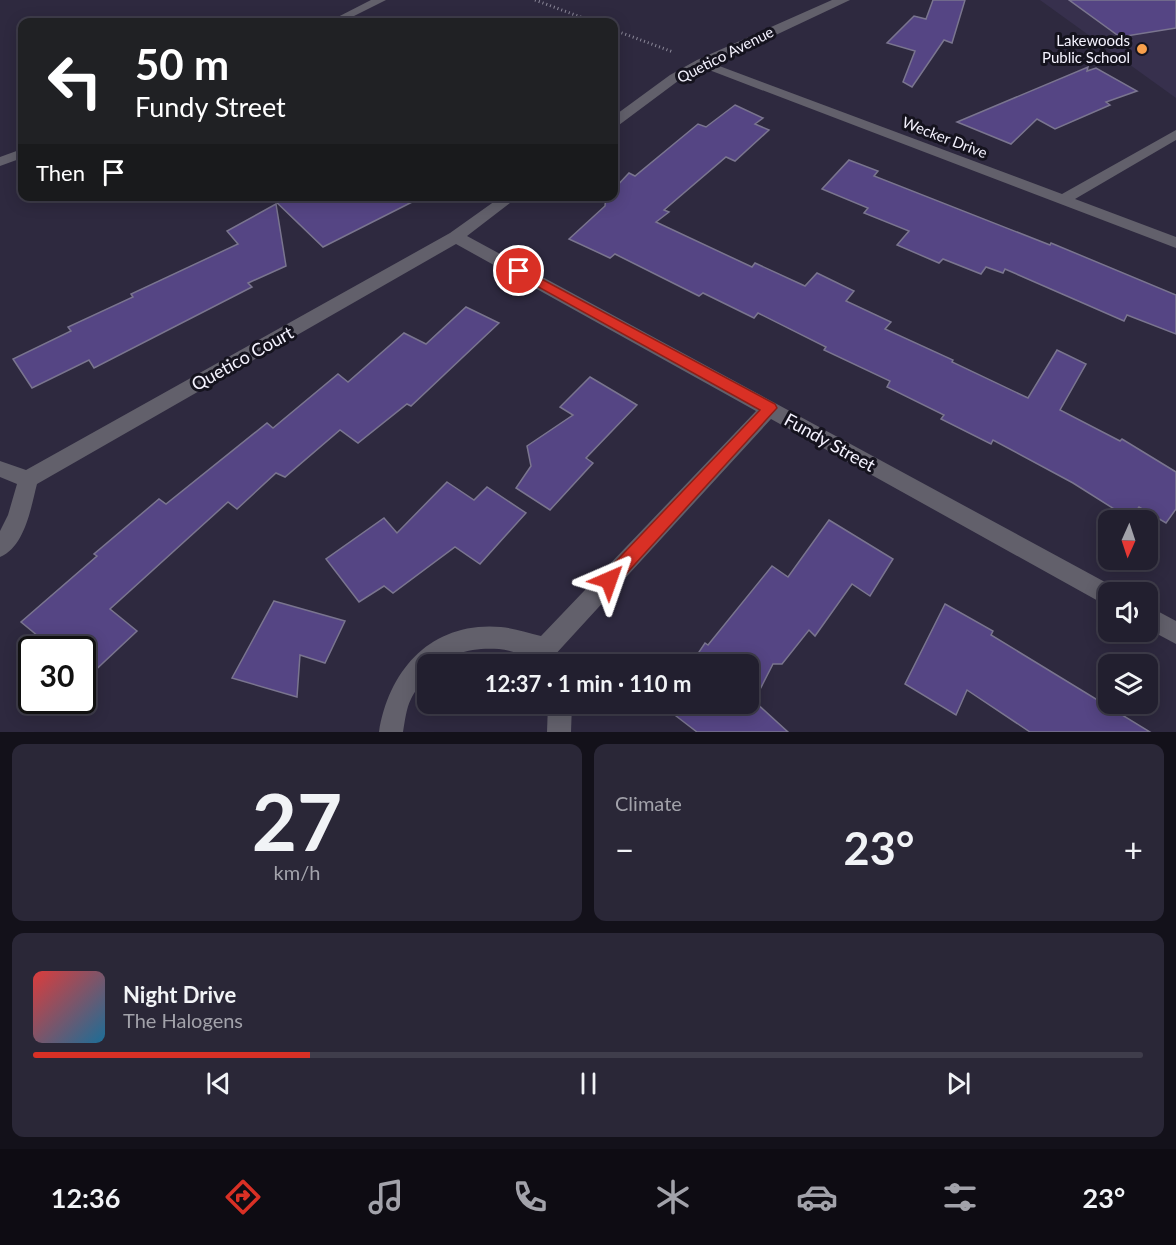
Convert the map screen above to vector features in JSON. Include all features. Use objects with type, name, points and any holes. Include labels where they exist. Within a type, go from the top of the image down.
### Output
[{"type":"street","points":[[342,18],[380,0]]},
{"type":"street","name":"Quetico Avenue","points":[[618,119],[674,78],[701,63],[826,5],[844,0]]},
{"type":"street","name":"Wecker Drive","points":[[701,63],[1176,243]]},
{"type":"street","points":[[1063,200],[1176,134]]},
{"type":"street","points":[[0,162],[18,155]]},
{"type":"street","points":[[456,237],[505,201]]},
{"type":"street","name":"Fundy Street","points":[[456,237],[1098,589]]},
{"type":"street","name":"Quetico Court","points":[[28,479],[456,237]]},
{"type":"street","points":[[551,654],[770,408]]},
{"type":"street","points":[[0,469],[28,479],[20,510],[0,548]]},
{"type":"street","points":[[1158,623],[1176,633]]},
{"type":"street","points":[[433,654],[441,648],[471,640],[498,638],[540,654]]},
{"type":"street","points":[[391,732],[392,713],[404,684],[417,668]]},
{"type":"street","points":[[559,732],[560,714]]},
{"type":"path","points":[[535,0],[583,18]]},
{"type":"path","points":[[618,32],[701,63]]},
{"type":"shaded area","name":"Lakewoods Public School","points":[[1040,0],[1176,0],[1176,98]]},
{"type":"building","points":[[933,0],[965,0],[952,43],[944,40],[912,87],[903,82],[915,51],[887,43],[914,16],[926,19]]},
{"type":"building","points":[[1069,0],[1176,0],[1176,28],[1120,37]]},
{"type":"building","points":[[1088,67],[1087,71],[1096,68],[1137,91],[1106,102],[1110,105],[1055,129],[1037,119],[1011,144],[957,122]]},
{"type":"building","points":[[735,105],[763,118],[755,124],[769,130],[735,161],[726,157],[664,210],[669,212],[656,222],[752,267],[755,263],[805,286],[817,273],[854,291],[846,301],[891,322],[885,329],[1028,398],[1057,350],[1086,364],[1060,410],[1120,441],[1122,439],[1176,472],[1176,509],[1166,523],[1158,518],[1158,510],[1144,510],[1139,507],[1137,510],[1116,510],[1073,483],[993,440],[991,444],[941,419],[944,415],[887,387],[890,381],[824,350],[826,347],[758,313],[754,318],[703,293],[699,296],[615,254],[610,258],[569,239],[605,206],[606,201],[618,201],[618,185],[629,173],[635,176],[698,124],[706,127]]},
{"type":"building","points":[[849,160],[878,171],[874,176],[1050,245],[1051,243],[1176,295],[1176,334],[1127,315],[1124,321],[1005,269],[1003,273],[986,267],[981,274],[943,259],[939,263],[897,245],[909,231],[864,213],[868,208],[822,189]]},
{"type":"building","points":[[275,201],[414,201],[323,247]]},
{"type":"building","points":[[276,204],[286,266],[248,283],[252,287],[94,368],[89,360],[32,388],[13,359],[71,331],[68,327],[133,297],[131,294],[238,244],[227,231]]},
{"type":"building","points":[[466,307],[499,323],[411,406],[407,404],[358,443],[340,430],[285,477],[276,473],[237,509],[228,502],[110,609],[137,631],[96,669],[96,636],[38,636],[21,622],[97,556],[94,554],[159,499],[166,504],[267,423],[273,428],[338,374],[348,382],[404,333],[426,344]]},
{"type":"building","points":[[590,377],[637,405],[586,458],[593,463],[550,510],[516,488],[531,466],[527,446],[573,415],[560,407]]},
{"type":"building","points":[[447,482],[474,500],[487,487],[526,513],[480,564],[455,547],[393,593],[384,586],[359,602],[326,559],[384,518],[397,533]]},
{"type":"building","points":[[829,520],[893,559],[870,596],[852,584],[815,636],[809,630],[782,664],[773,664],[759,691],[759,654],[698,654],[705,643],[708,645],[772,566],[788,577]]},
{"type":"building","points":[[274,601],[345,621],[325,663],[300,655],[297,697],[232,678]]},
{"type":"building","points":[[945,604],[993,631],[991,635],[1098,700],[1098,714],[1120,714],[1150,732],[1030,732],[967,690],[956,715],[905,684]]},
{"type":"building","points":[[759,706],[788,732],[697,732],[673,714],[759,714]]},
{"type":"place","name":"Lakewoods Public School","points":[[1142,49]]},
{"type":"route","points":[[519,271],[770,408],[609,580]]}]
